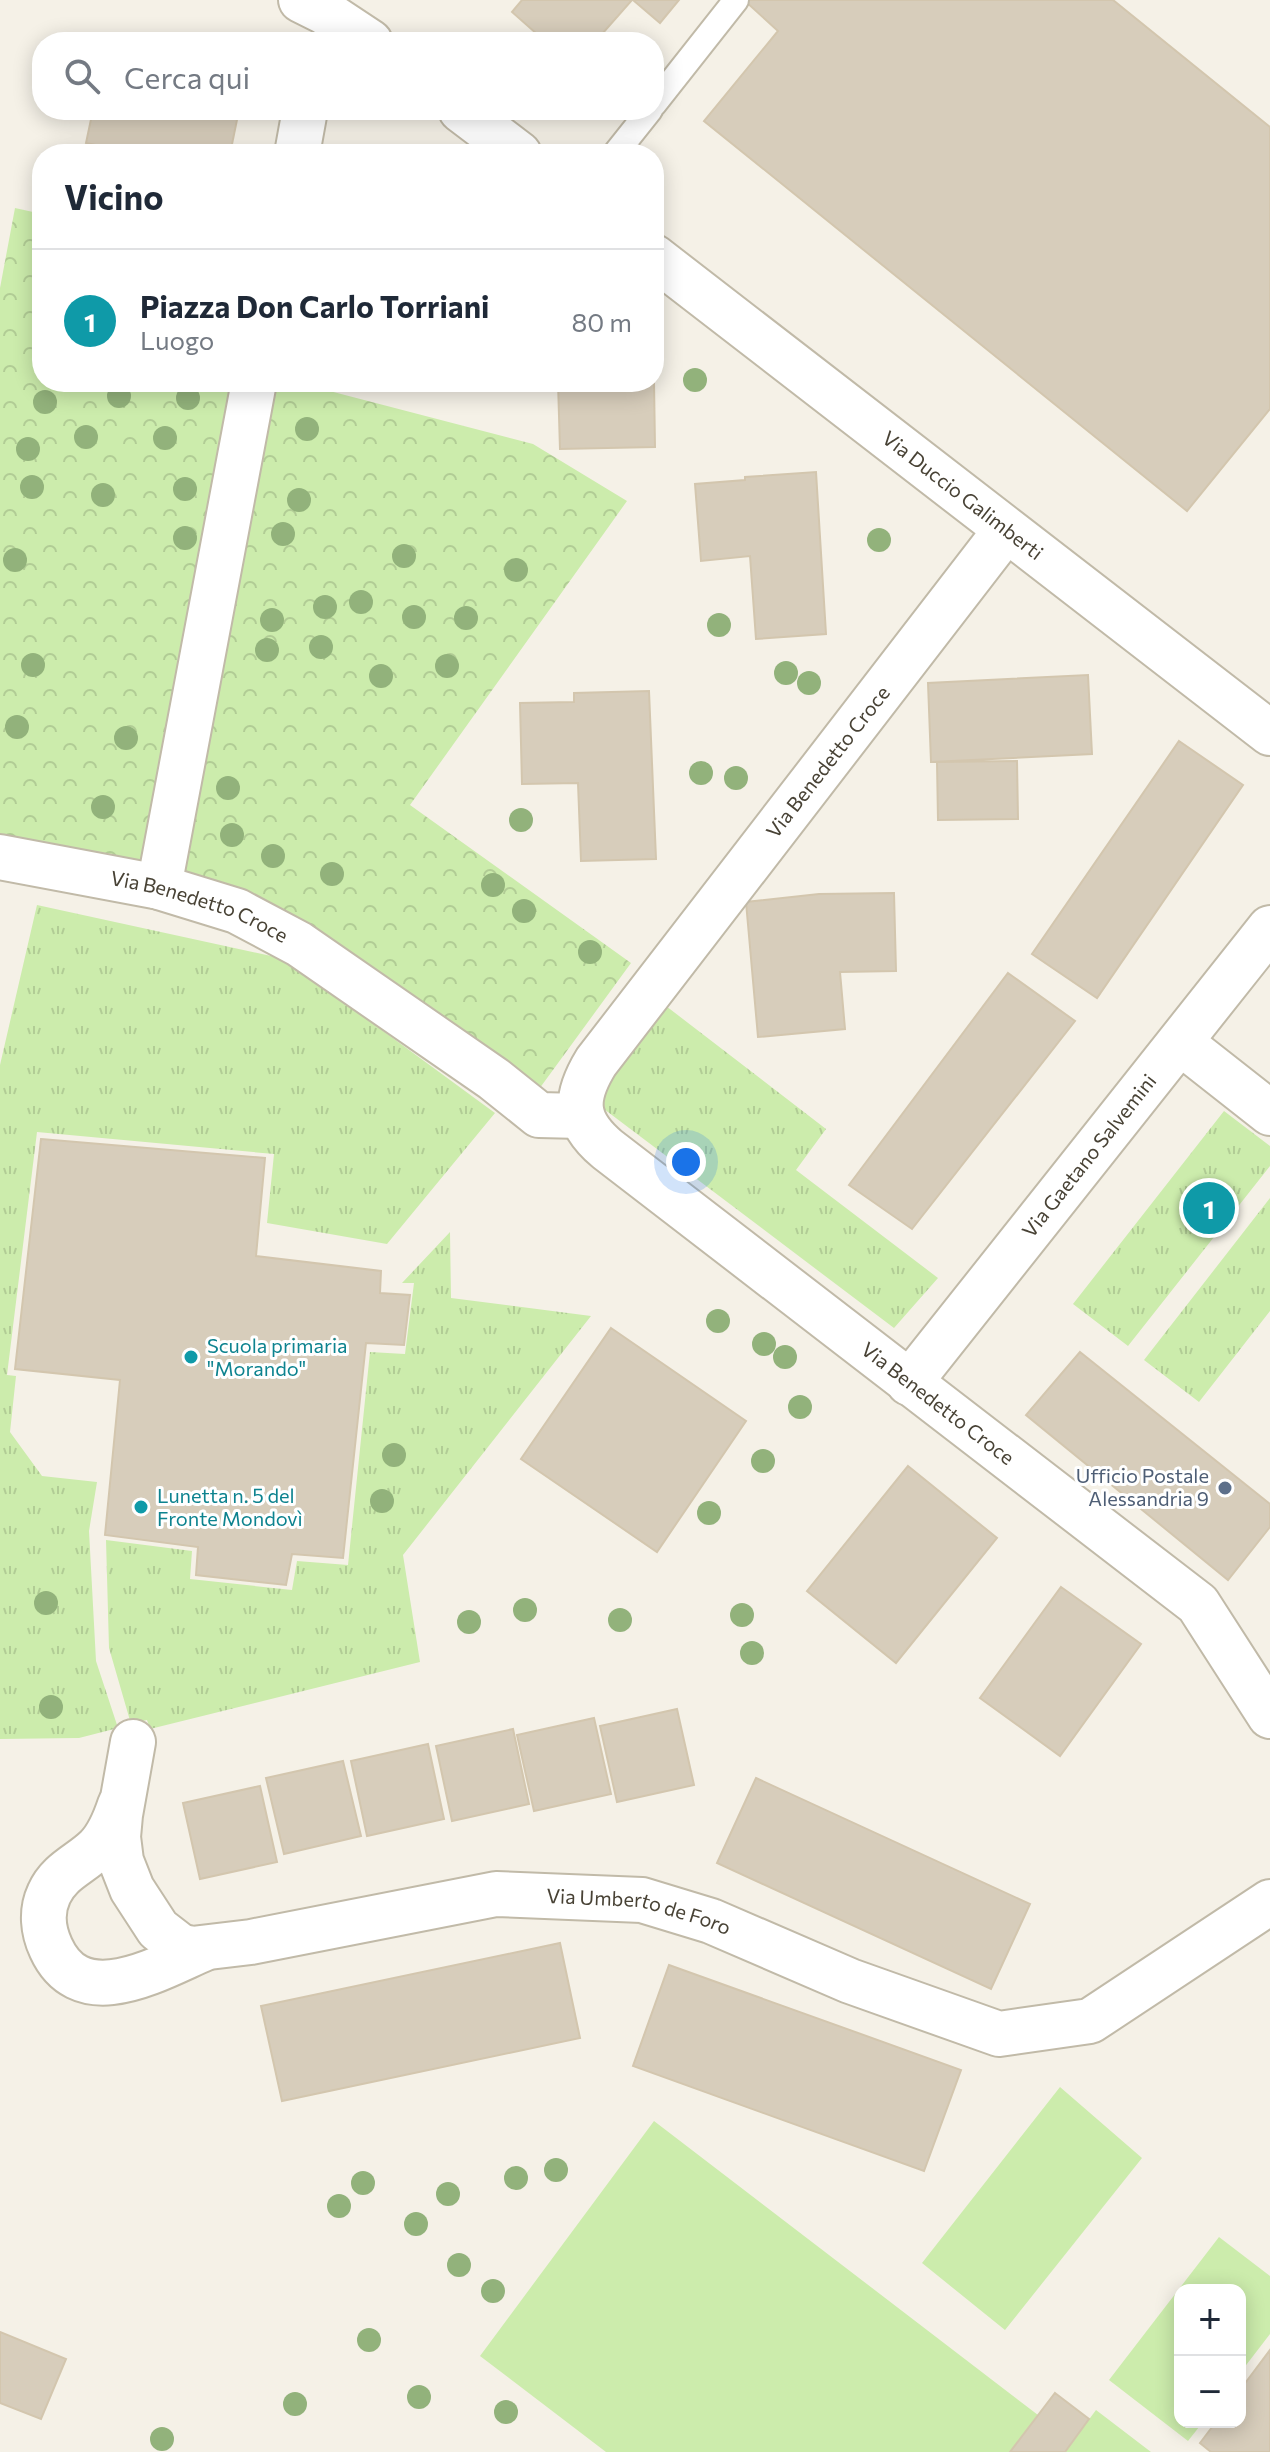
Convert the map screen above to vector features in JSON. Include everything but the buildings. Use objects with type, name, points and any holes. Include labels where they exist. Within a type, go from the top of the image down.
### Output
[{"type":"street","points":[[299,144],[303,120]]},
{"type":"street","points":[[474,120],[506,144]]},
{"type":"street","name":"Via Duccio Galimberti","points":[[664,265],[1270,733]]},
{"type":"street","points":[[159,887],[252,392]]},
{"type":"street","name":"Via Benedetto Croce","points":[[1006,530],[596,1062],[584,1084],[581,1116],[589,1132],[607,1149],[1198,1604],[1270,1716]]},
{"type":"street","name":"Via Benedetto Croce","points":[[0,857],[159,887],[237,911],[299,944],[494,1079],[539,1115],[581,1116]]},
{"type":"street","name":"Via Gaetano Salvemini","points":[[909,1383],[1270,928]]},
{"type":"street","points":[[1181,1043],[1270,1113]]},
{"type":"street","name":"Via Umberto de Foro","points":[[133,1742],[120,1815],[119,1847],[132,1889],[158,1929],[180,1946],[203,1949],[266,1939],[496,1894],[642,1900],[711,1921],[850,1981],[999,2034],[1090,2021],[1270,1902]]},
{"type":"street","points":[[124,1791],[112,1827],[100,1845],[59,1878],[48,1896],[44,1916],[46,1937],[54,1955],[69,1971],[87,1980],[107,1984],[139,1976],[203,1949]]},
{"type":"lane","points":[[664,91],[736,0]]},
{"type":"lane","points":[[623,144],[642,120]]},
{"type":"green space","points":[[15,208],[32,212],[32,392],[249,392],[156,880],[0,849],[0,288]]},
{"type":"green space","points":[[270,392],[333,392],[533,444],[627,501],[410,805],[631,963],[534,1096],[174,884]]},
{"type":"green space","points":[[37,905],[285,959],[495,1113],[387,1244],[267,1223],[274,1154],[37,1132],[7,1375],[16,1376],[10,1432],[42,1476],[97,1482],[89,1531],[96,1661],[118,1728],[79,1738],[0,1739],[0,1065]]},
{"type":"green space","points":[[666,1006],[826,1129],[796,1170],[938,1278],[894,1328],[592,1100]]},
{"type":"green space","points":[[1224,1111],[1270,1146],[1270,1166],[1128,1346],[1073,1304]]},
{"type":"green space","points":[[1270,1198],[1270,1311],[1199,1402],[1144,1360]]},
{"type":"green space","points":[[450,1232],[451,1298],[591,1316],[403,1555],[420,1662],[150,1729],[147,1720],[131,1724],[109,1648],[106,1540],[192,1551],[190,1579],[292,1590],[297,1561],[348,1565],[370,1352],[405,1354],[414,1283],[402,1283]]},
{"type":"green space","points":[[1060,2087],[1142,2158],[1005,2330],[922,2263]]},
{"type":"green space","points":[[654,2121],[1038,2415],[1010,2452],[606,2452],[480,2356]]},
{"type":"green space","points":[[1219,2237],[1270,2276],[1270,2334],[1246,2365],[1246,2284],[1183,2284]]},
{"type":"green space","points":[[1174,2296],[1174,2428],[1198,2428],[1188,2441],[1109,2380]]},
{"type":"green space","points":[[1096,2410],[1151,2452],[1065,2452]]},
{"type":"place","name":"Piazza Don Carlo Torriani","points":[[1209,1208]]},
{"type":"place","name":"Scuola primaria \"Morando\"","points":[[191,1357]]},
{"type":"place","name":"Ufficio Postale Alessandria 9","points":[[1225,1488]]},
{"type":"place","name":"Lunetta n. 5 del Fronte Mondovì","points":[[141,1507]]}]
